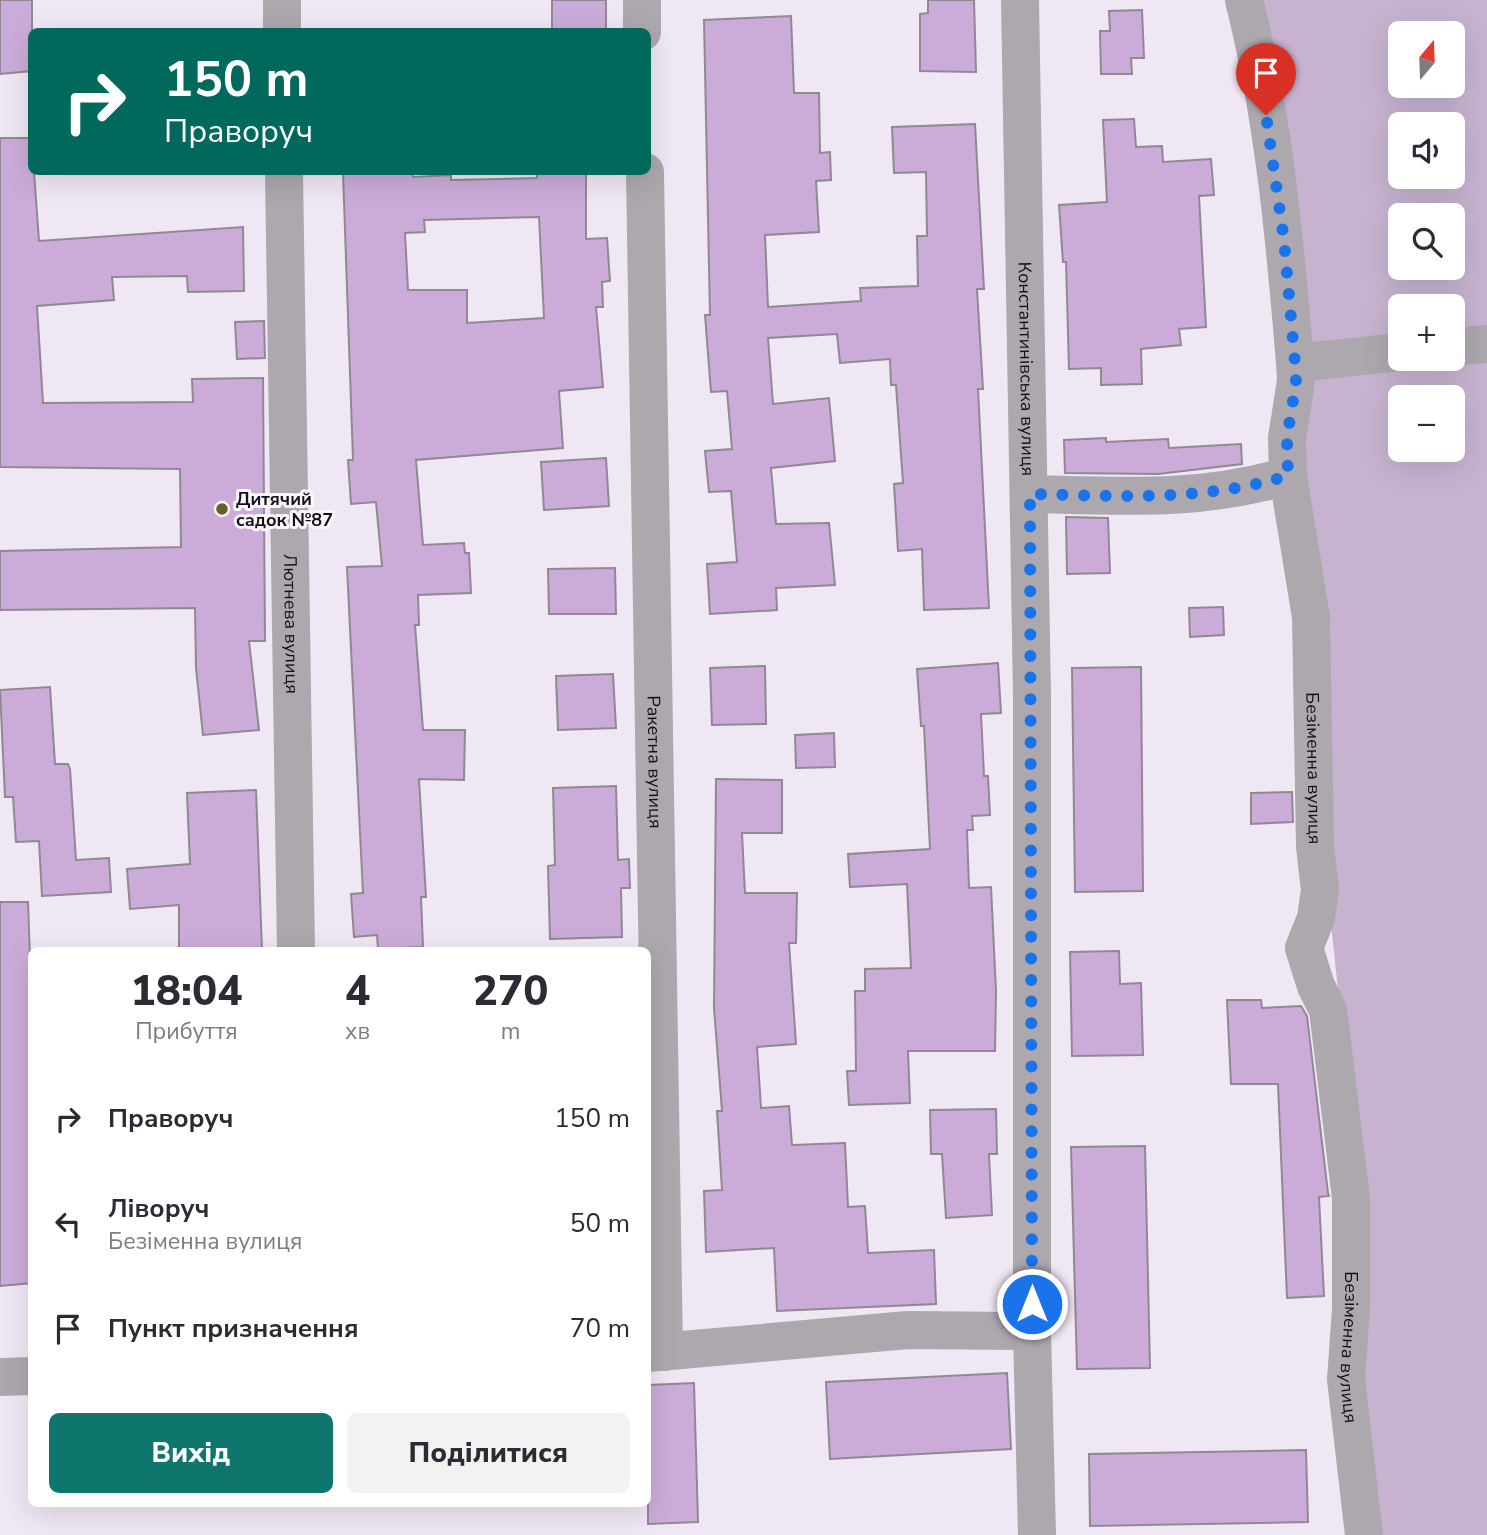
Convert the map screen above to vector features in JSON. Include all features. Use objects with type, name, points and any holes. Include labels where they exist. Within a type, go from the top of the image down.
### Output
[{"type":"street","points":[[282,0],[282,28]]},
{"type":"street","points":[[642,0],[642,28]]},
{"type":"street","name":"Константинівська вулиця","points":[[1020,0],[1030,494],[1032,1331],[1037,1535]]},
{"type":"street","name":"Безіменна вулиця","points":[[1244,0],[1271,141],[1284,240],[1295,363],[1296,382],[1287,438],[1288,476],[1311,617],[1315,846],[1320,890],[1317,918],[1304,948],[1316,986],[1328,1010],[1351,1198],[1351,1309],[1346,1379],[1364,1535]]},
{"type":"street","name":"Лютнева вулиця","points":[[284,175],[296,947]]},
{"type":"street","name":"Ракетна вулиця","points":[[645,175],[656,1353]]},
{"type":"street","points":[[1465,346],[1487,344]]},
{"type":"street","points":[[1295,363],[1388,353]]},
{"type":"street","points":[[1030,494],[1182,497],[1245,488],[1288,476]]},
{"type":"street","points":[[656,1353],[908,1331],[1032,1331]]},
{"type":"street","points":[[0,1377],[28,1376]]},
{"type":"shaded area","points":[[1251,0],[1487,0],[1487,1535],[1370,1535],[1351,1379],[1360,1197],[1324,858]]},
{"type":"building","points":[[0,0],[32,0],[32,28],[28,28],[28,71],[0,74]]},
{"type":"building","points":[[552,0],[606,0],[606,28],[552,28]]},
{"type":"building","points":[[928,0],[974,0],[976,72],[920,71],[920,14],[928,13]]},
{"type":"building","points":[[1142,10],[1144,58],[1131,58],[1132,74],[1101,74],[1100,31],[1110,31],[1109,11]]},
{"type":"building","points":[[791,16],[794,93],[819,93],[820,153],[830,152],[831,180],[816,181],[819,232],[765,235],[768,307],[861,301],[860,288],[918,286],[917,236],[927,236],[926,172],[894,173],[892,127],[975,124],[984,289],[977,289],[983,389],[978,389],[989,608],[924,610],[922,549],[898,551],[894,484],[903,483],[896,385],[891,385],[890,359],[840,363],[837,334],[768,338],[773,404],[829,398],[835,461],[771,468],[776,524],[829,523],[835,585],[776,588],[777,610],[710,614],[707,564],[737,562],[731,491],[709,492],[705,451],[732,449],[727,391],[711,392],[705,315],[710,315],[704,20]]},
{"type":"building","points":[[1134,119],[1136,147],[1162,146],[1163,162],[1211,159],[1214,195],[1199,196],[1206,327],[1179,329],[1181,345],[1141,349],[1142,384],[1101,385],[1101,368],[1069,369],[1066,262],[1063,262],[1059,205],[1107,202],[1103,120]]},
{"type":"building","name":"Дитячий садок №87","points":[[0,138],[28,138],[28,175],[34,175],[39,241],[243,227],[244,291],[188,292],[187,276],[112,277],[114,300],[37,306],[43,403],[193,402],[192,379],[263,378],[265,641],[249,641],[259,730],[203,735],[196,668],[195,608],[0,610],[0,551],[181,547],[180,469],[0,467]]},
{"type":"building","points":[[343,175],[451,175],[451,180],[586,175],[586,239],[607,238],[610,281],[602,282],[603,307],[596,307],[603,387],[559,391],[563,448],[416,460],[423,545],[464,543],[465,553],[469,553],[471,593],[418,595],[419,625],[415,625],[423,730],[465,730],[464,780],[419,779],[426,897],[421,897],[423,947],[378,947],[377,935],[354,937],[351,894],[363,893],[347,567],[382,566],[376,502],[351,504],[348,460],[353,460]],"holes":[[[539,217],[544,318],[467,323],[467,290],[408,290],[405,233],[425,232],[424,220]]]},
{"type":"building","points":[[264,321],[265,358],[237,359],[235,322]]},
{"type":"building","points":[[1106,438],[1106,442],[1168,439],[1169,448],[1241,444],[1242,464],[1158,474],[1065,473],[1064,440]]},
{"type":"building","points":[[606,458],[609,506],[544,510],[541,462]]},
{"type":"building","points":[[1066,517],[1108,518],[1110,573],[1067,574]]},
{"type":"building","points":[[615,568],[616,614],[549,614],[548,569]]},
{"type":"building","points":[[1223,607],[1224,635],[1190,637],[1189,608]]},
{"type":"building","points":[[998,663],[1001,713],[981,714],[984,776],[988,776],[990,815],[972,816],[973,830],[967,830],[969,888],[991,887],[996,991],[995,1051],[908,1051],[910,1103],[849,1105],[847,1071],[856,1071],[855,991],[865,991],[865,969],[911,968],[907,884],[850,887],[848,854],[930,849],[924,726],[921,726],[917,669]]},
{"type":"building","points":[[765,666],[766,724],[712,725],[710,668]]},
{"type":"building","points":[[1141,667],[1143,891],[1075,892],[1072,668]]},
{"type":"building","points":[[613,674],[616,728],[558,730],[556,676]]},
{"type":"building","points":[[50,687],[55,764],[68,764],[70,769],[76,860],[109,858],[111,892],[42,896],[39,841],[16,842],[13,797],[5,797],[0,690]]},
{"type":"building","points":[[834,733],[835,767],[796,768],[795,735]]},
{"type":"building","points":[[716,779],[782,780],[782,833],[742,833],[745,893],[797,893],[796,943],[789,943],[796,1044],[757,1047],[761,1108],[789,1106],[792,1145],[845,1143],[848,1207],[865,1206],[868,1253],[934,1250],[936,1304],[777,1311],[774,1248],[706,1252],[704,1191],[722,1190],[717,1111],[722,1111],[714,1008]]},
{"type":"building","points":[[616,786],[618,860],[629,859],[630,888],[621,888],[622,937],[550,939],[548,866],[555,865],[553,788]]},
{"type":"building","points":[[256,790],[262,947],[179,947],[179,905],[130,909],[127,869],[190,864],[187,793]]},
{"type":"building","points":[[1292,792],[1293,822],[1251,824],[1251,793]]},
{"type":"building","points":[[0,902],[28,902],[28,1283],[0,1286]]},
{"type":"building","points":[[1119,951],[1120,984],[1141,983],[1143,1055],[1072,1056],[1070,952]]},
{"type":"building","points":[[1227,1000],[1261,1000],[1262,1008],[1301,1006],[1307,1016],[1329,1196],[1319,1197],[1324,1296],[1287,1298],[1278,1084],[1231,1084]]},
{"type":"building","points":[[996,1109],[997,1154],[989,1154],[992,1215],[946,1218],[942,1154],[931,1154],[930,1110]]},
{"type":"building","points":[[1145,1146],[1150,1368],[1077,1369],[1071,1147]]},
{"type":"building","points":[[1007,1373],[1011,1449],[830,1459],[826,1382]]},
{"type":"building","points":[[694,1383],[698,1522],[648,1524],[648,1507],[651,1507],[651,1385]]},
{"type":"building","points":[[1306,1450],[1308,1522],[1090,1526],[1089,1454]]},
{"type":"place","name":"Дитячий садок №87","points":[[222,509]]},
{"type":"route","points":[[1032,1304],[1030,494],[1182,497],[1245,488],[1288,476],[1287,438],[1296,382],[1295,363],[1284,240],[1266,115]]}]
